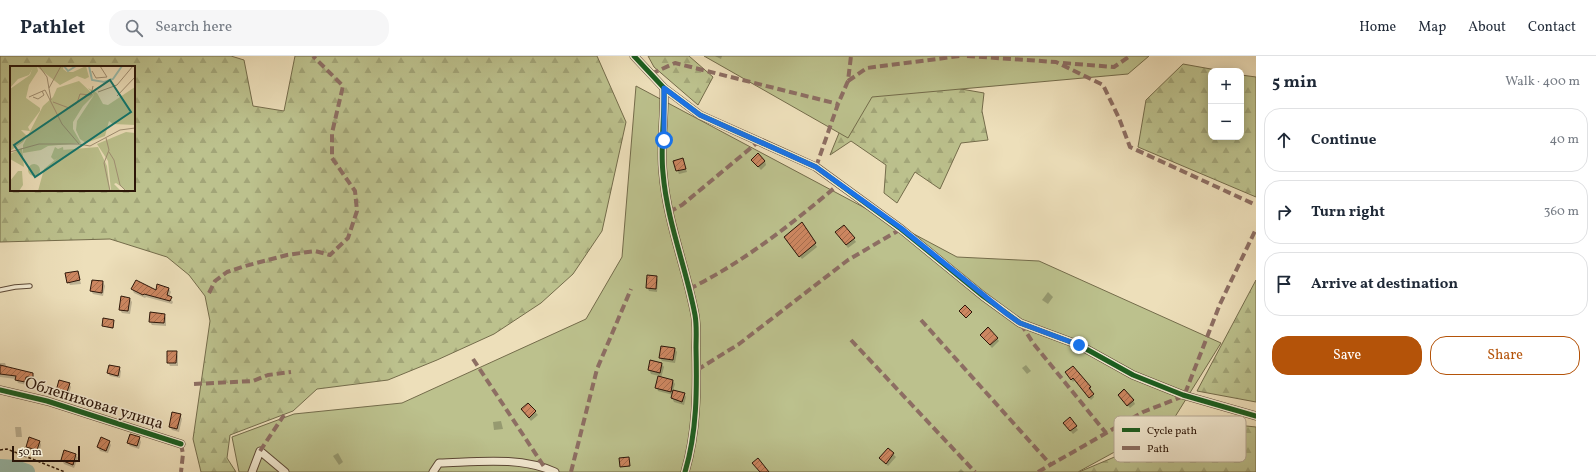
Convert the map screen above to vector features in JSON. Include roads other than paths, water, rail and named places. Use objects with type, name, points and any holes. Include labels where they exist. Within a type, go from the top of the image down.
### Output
[{"type":"street","points":[[634,56],[664,88],[700,115],[816,167],[901,228],[983,296],[1020,323],[1079,345],[1133,375],[1183,395],[1256,416]]},
{"type":"street","points":[[664,88],[665,116],[662,172],[675,242],[689,289],[695,317],[697,370],[695,429],[686,472]]},
{"type":"street","name":"Облепиховая улица","points":[[0,390],[47,401],[181,444]]},
{"type":"street","points":[[252,472],[260,452],[285,472]]},
{"type":"street","points":[[433,472],[439,463],[506,462],[540,466],[555,472]]},
{"type":"lane","points":[[0,290],[30,286]]},
{"type":"waterway","points":[[0,467],[16,468],[27,472]]}]
